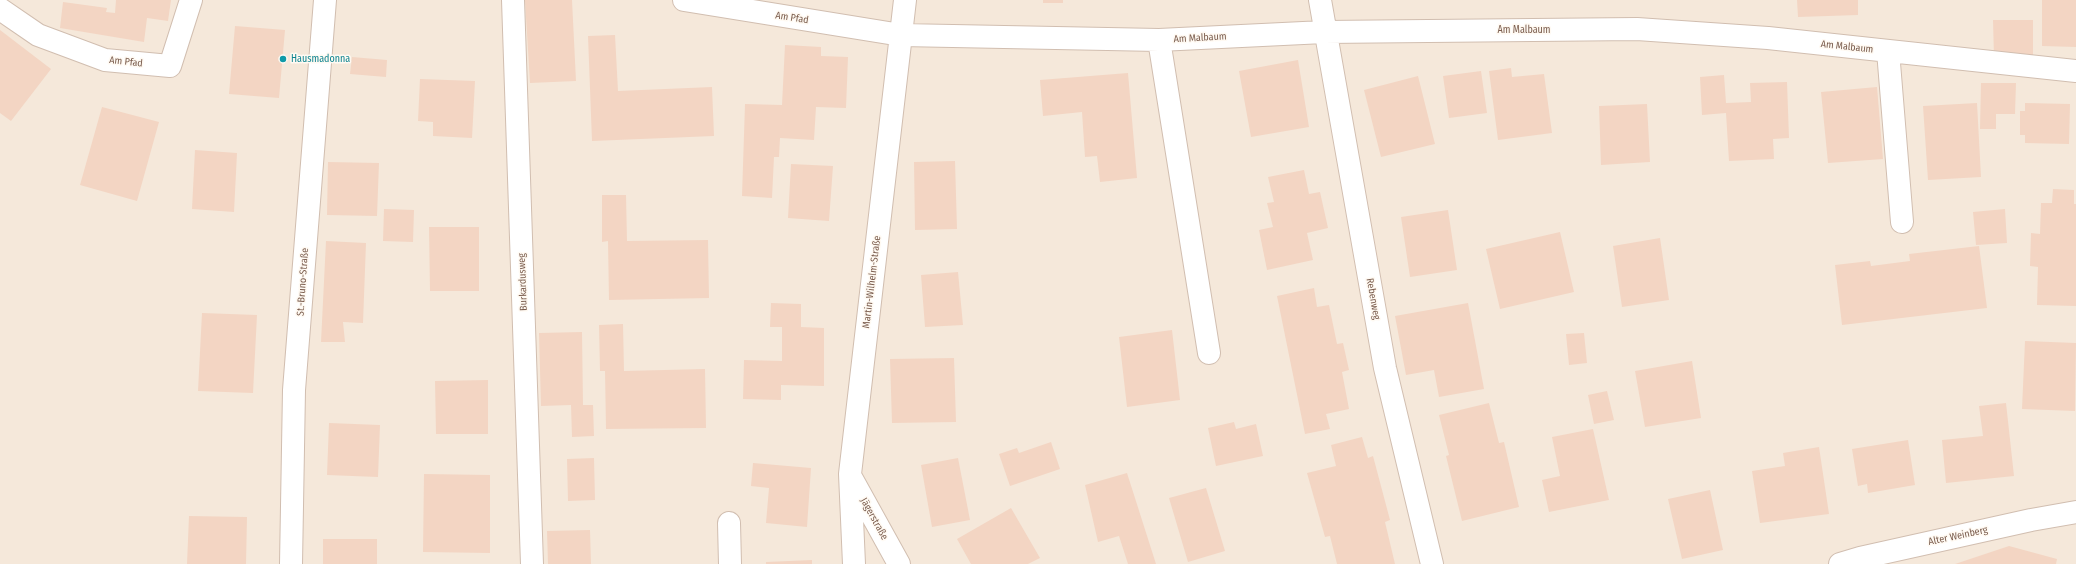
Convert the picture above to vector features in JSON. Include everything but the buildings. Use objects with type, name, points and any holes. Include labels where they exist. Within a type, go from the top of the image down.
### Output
[{"type":"street","name":"Am Pfad","points":[[0,9],[38,35],[105,60],[170,66],[191,0]]},
{"type":"street","name":"St.-Bruno-Straße","points":[[291,564],[294,390],[325,0]]},
{"type":"street","name":"Burkardusweg","points":[[513,0],[532,564]]},
{"type":"street","name":"Am Pfad","points":[[684,0],[901,35]]},
{"type":"street","name":"Martin-Wilhelm-Straße","points":[[854,564],[850,474],[905,0]]},
{"type":"street","name":"Rebenweg","points":[[1320,0],[1324,32],[1385,368],[1432,564]]},
{"type":"street","name":"Am Malbaum","points":[[901,35],[1159,40],[1324,32],[1637,29],[1768,38],[2076,71]]},
{"type":"street","name":"Am Malbaum","points":[[1159,40],[1210,354]]},
{"type":"street","name":"Am Malbaum","points":[[1888,51],[1902,222]]},
{"type":"street","name":"Jägerstraße","points":[[850,474],[899,564]]},
{"type":"street","name":"Alter Weinberg","points":[[1840,564],[1860,558],[2008,525],[2076,512]]},
{"type":"street","points":[[729,523],[730,564]]},
{"type":"shaded area","points":[[0,0],[2076,0],[2076,564],[0,564]]},
{"type":"place","name":"Hausmadonna","points":[[283,59]]}]
